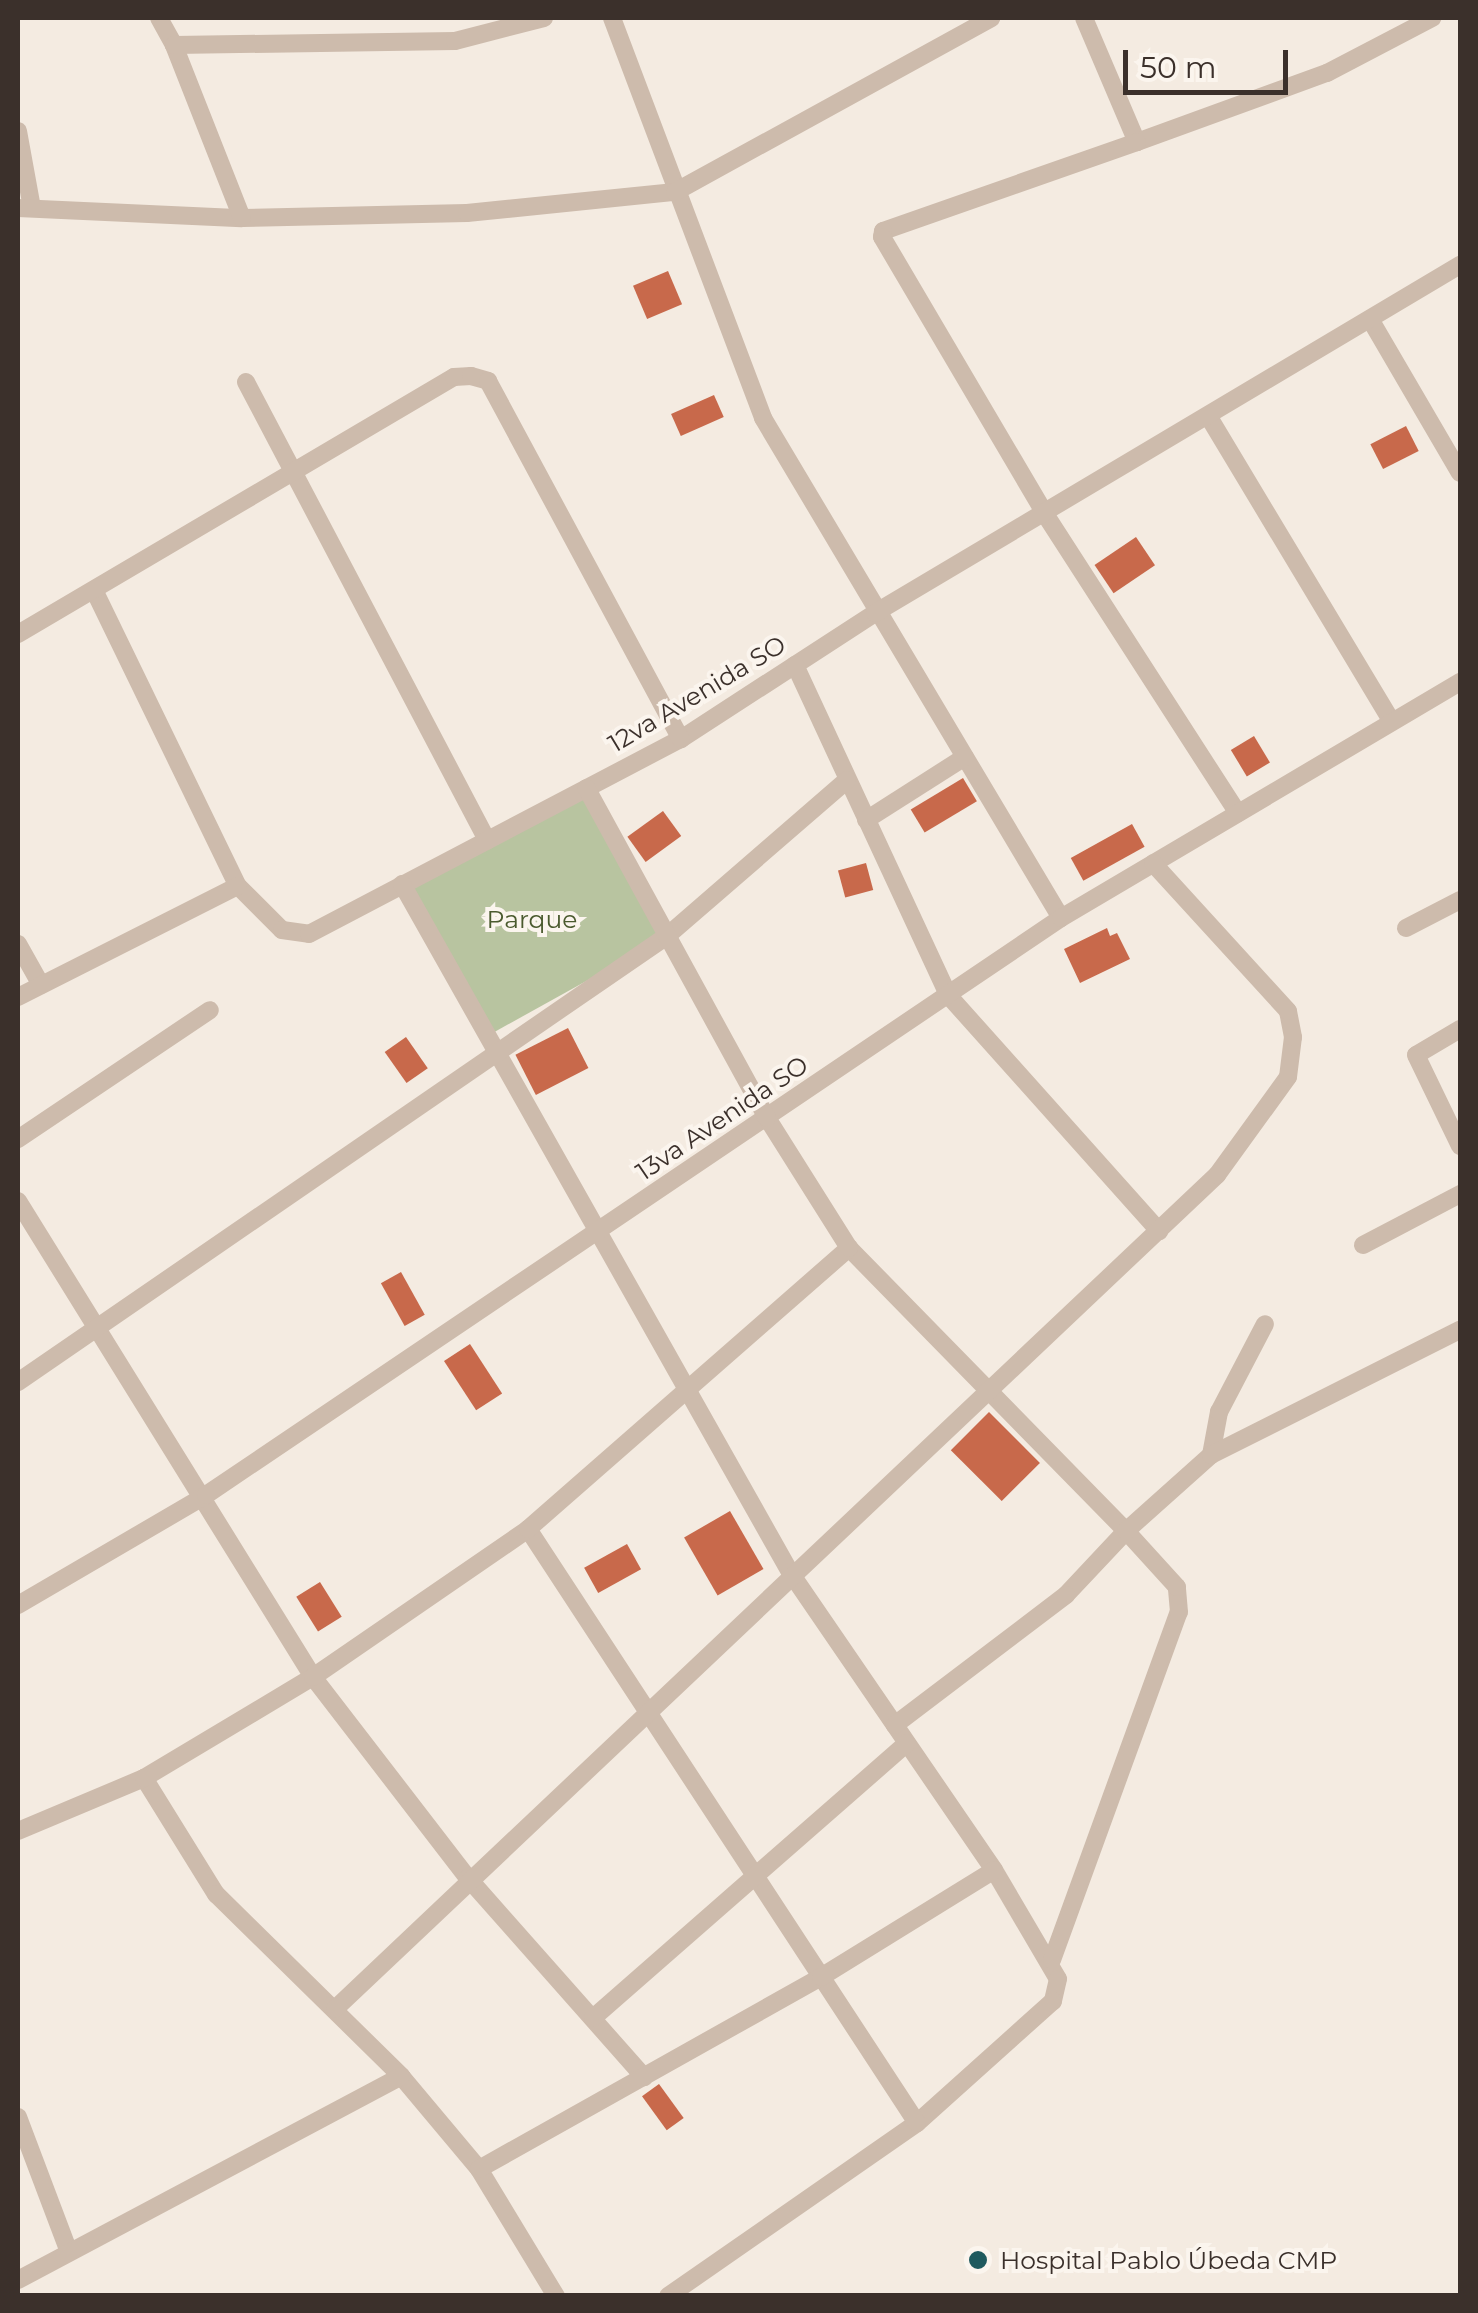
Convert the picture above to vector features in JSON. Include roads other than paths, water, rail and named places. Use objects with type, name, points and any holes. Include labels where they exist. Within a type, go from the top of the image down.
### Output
[{"type":"street","points":[[159,18],[174,45],[242,218]]},
{"type":"street","points":[[174,45],[454,42],[544,18]]},
{"type":"street","points":[[612,18],[763,418],[875,613],[1062,918]]},
{"type":"street","points":[[18,131],[25,208],[242,218],[467,214],[675,192],[990,18]]},
{"type":"street","points":[[1084,18],[1138,142]]},
{"type":"street","points":[[1238,813],[1046,514],[882,233],[1327,73],[1432,18]]},
{"type":"street","name":"12va Avenida SO","points":[[94,590],[238,886],[282,930],[297,936],[680,739],[875,613],[1210,419],[1460,265]]},
{"type":"street","points":[[1370,319],[1460,473]]},
{"type":"street","points":[[18,634],[292,476],[454,377],[488,381],[680,739]]},
{"type":"street","points":[[246,382],[292,476],[487,840]]},
{"type":"street","points":[[1210,419],[1392,722]]},
{"type":"street","points":[[795,665],[948,995],[1159,1231]]},
{"type":"street","name":"13va Avenida SO","points":[[18,1606],[206,1495],[1062,918],[1460,682]]},
{"type":"street","points":[[866,820],[965,757]]},
{"type":"street","points":[[18,1382],[667,936],[847,780]]},
{"type":"street","points":[[586,788],[767,1118],[849,1248],[993,1392],[1177,1587],[1179,1612],[1052,1960]]},
{"type":"street","points":[[335,2009],[790,1572],[993,1392],[1217,1175],[1288,1077],[1293,1037],[1288,1012],[1153,863]]},
{"type":"street","points":[[402,884],[790,1572],[994,1870],[1052,1960],[1058,1979],[1054,2001],[918,2123],[668,2296]]},
{"type":"street","points":[[18,997],[238,886]]},
{"type":"street","points":[[1406,928],[1460,900]]},
{"type":"street","points":[[18,944],[41,985]]},
{"type":"street","points":[[18,1139],[210,1010]]},
{"type":"street","points":[[1460,1029],[1416,1055],[1460,1146]]},
{"type":"street","points":[[1363,1245],[1460,1194]]},
{"type":"street","points":[[18,1201],[206,1495],[313,1677],[468,1878],[644,2077]]},
{"type":"street","points":[[18,1831],[144,1778],[313,1677],[528,1529],[849,1248]]},
{"type":"street","points":[[1211,1456],[1219,1412],[1266,1324]]},
{"type":"street","points":[[894,1725],[1066,1595],[1126,1531],[1211,1456],[1460,1330]]},
{"type":"street","points":[[528,1529],[918,2123]]},
{"type":"street","points":[[593,2018],[753,1873],[907,1744]]},
{"type":"street","points":[[144,1778],[216,1894],[401,2076],[479,2170],[556,2296]]},
{"type":"street","points":[[479,2170],[821,1977],[994,1870]]},
{"type":"street","points":[[24,2296],[18,2280],[401,2076]]},
{"type":"street","points":[[18,2117],[69,2252]]},
{"type":"place","name":"Hospital Pablo Úbeda CMP","points":[[978,2260]]},
{"type":"park label","name":"Parque","points":[[532,919]]}]
